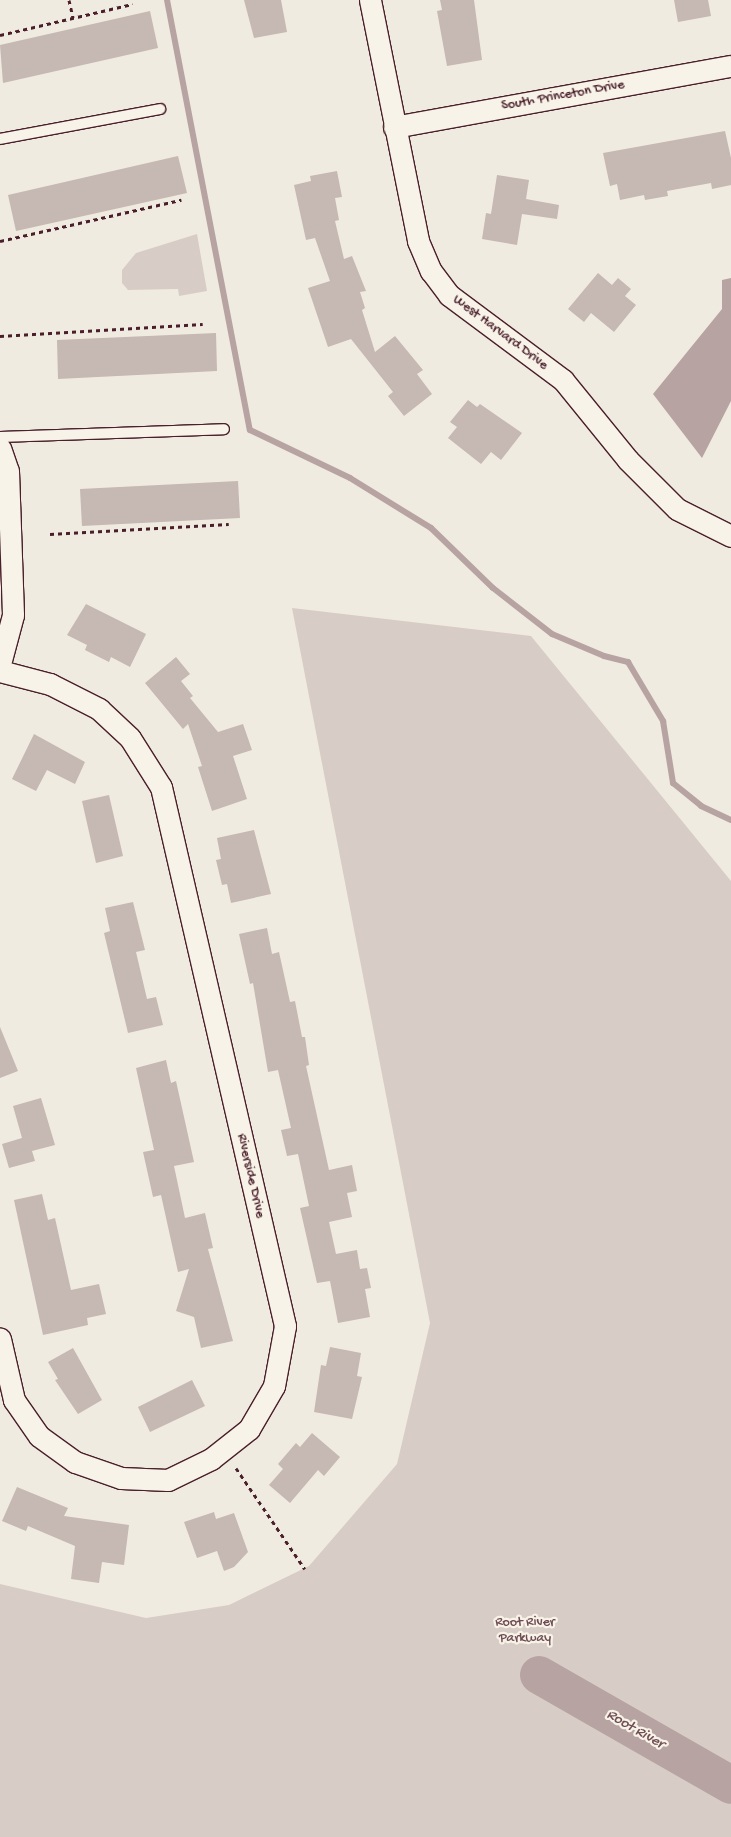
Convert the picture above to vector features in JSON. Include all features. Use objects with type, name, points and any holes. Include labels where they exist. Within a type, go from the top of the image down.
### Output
[{"type":"street","name":"West Harvard Drive","points":[[370,0],[418,242],[431,271],[449,295],[562,380],[628,460],[677,509],[731,536]]},
{"type":"street","name":"South Princeton Drive","points":[[394,127],[731,66]]},
{"type":"street","points":[[0,448],[4,472],[13,615],[0,664]]},
{"type":"street","name":"Riverside Drive","points":[[0,671],[50,684],[99,709],[130,738],[161,786],[285,1326],[274,1386],[248,1429],[211,1458],[168,1480],[121,1478],[75,1462],[39,1436],[14,1400],[0,1339]]},
{"type":"lane","points":[[0,139],[160,109]]},
{"type":"lane","points":[[0,437],[224,429]]},
{"type":"path","points":[[69,0],[73,18]]},
{"type":"path","points":[[0,35],[132,4]]},
{"type":"path","points":[[0,241],[181,200]]},
{"type":"path","points":[[0,336],[203,324]]},
{"type":"path","points":[[50,534],[229,524]]},
{"type":"path","points":[[236,1468],[305,1569]]},
{"type":"green space","points":[[197,234],[207,291],[179,296],[178,289],[128,290],[122,283],[122,270],[136,253]]},
{"type":"green space","name":"Root River Parkway","points":[[292,608],[531,636],[731,881],[731,1837],[0,1837],[0,1584],[146,1618],[229,1605],[309,1566],[397,1464],[430,1323]]},
{"type":"shaded area","points":[[731,278],[731,401],[702,458],[653,394],[722,309],[722,280]]},
{"type":"building","points":[[244,0],[281,0],[287,32],[254,38]]},
{"type":"building","points":[[440,0],[474,0],[482,60],[447,66],[437,11],[442,10]]},
{"type":"building","points":[[674,0],[708,0],[711,16],[678,22]]},
{"type":"building","points":[[150,11],[158,48],[3,83],[0,45]]},
{"type":"building","points":[[725,131],[731,158],[731,185],[712,189],[711,183],[667,191],[668,196],[645,200],[644,195],[620,200],[617,184],[610,186],[603,153]]},
{"type":"building","points":[[178,156],[187,193],[16,231],[8,195]]},
{"type":"building","points":[[337,171],[342,197],[335,198],[339,220],[335,221],[344,259],[352,256],[366,291],[360,292],[365,308],[362,310],[375,352],[395,336],[423,370],[417,374],[432,394],[404,416],[388,396],[393,392],[351,339],[328,347],[308,288],[330,281],[315,238],[306,240],[294,185],[311,181],[310,176]]},
{"type":"building","points":[[497,175],[529,180],[526,199],[559,205],[557,219],[522,214],[517,245],[482,239],[486,213],[491,214]]},
{"type":"building","points":[[598,273],[612,285],[618,278],[631,289],[625,296],[636,305],[614,332],[591,313],[584,322],[568,309]]},
{"type":"building","points":[[216,333],[217,371],[58,379],[57,340]]},
{"type":"building","points":[[468,400],[477,407],[480,404],[522,433],[501,460],[491,452],[481,464],[448,438],[457,427],[450,422]]},
{"type":"building","points":[[238,481],[240,518],[82,526],[80,489]]},
{"type":"building","points":[[86,604],[146,634],[130,667],[111,657],[109,662],[85,650],[87,645],[67,635]]},
{"type":"building","points":[[176,657],[190,674],[181,681],[193,696],[190,698],[218,732],[243,724],[252,750],[233,756],[247,799],[212,811],[198,767],[202,766],[188,724],[183,729],[145,683]]},
{"type":"building","points":[[34,734],[85,762],[75,784],[47,770],[36,791],[12,779]]},
{"type":"building","points":[[109,795],[123,856],[96,863],[82,801]]},
{"type":"building","points":[[254,830],[271,894],[231,903],[227,884],[222,885],[216,860],[221,859],[217,838]]},
{"type":"building","points":[[133,902],[145,950],[136,952],[147,999],[156,997],[163,1025],[128,1033],[104,933],[110,931],[105,908]]},
{"type":"building","points":[[267,928],[272,954],[279,952],[290,1002],[295,1001],[302,1037],[305,1037],[309,1065],[306,1066],[329,1170],[352,1165],[357,1191],[347,1193],[352,1217],[329,1222],[336,1254],[357,1250],[360,1269],[367,1268],[371,1288],[365,1289],[370,1317],[338,1323],[330,1281],[317,1283],[300,1208],[309,1206],[298,1154],[287,1156],[281,1130],[291,1128],[278,1070],[268,1072],[253,983],[250,984],[239,934]]},
{"type":"building","points":[[0,1027],[18,1071],[0,1078]]},
{"type":"building","points":[[166,1060],[171,1083],[176,1081],[194,1162],[174,1166],[185,1218],[205,1213],[213,1248],[208,1249],[233,1341],[201,1348],[194,1317],[176,1311],[189,1269],[178,1272],[161,1195],[153,1197],[143,1152],[154,1150],[136,1068]]},
{"type":"building","points":[[41,1098],[55,1145],[32,1151],[35,1161],[9,1168],[2,1144],[22,1138],[13,1106]]},
{"type":"building","points":[[42,1194],[48,1220],[55,1218],[71,1290],[99,1284],[106,1314],[87,1318],[88,1325],[43,1335],[14,1200]]},
{"type":"building","points":[[330,1347],[361,1353],[357,1376],[362,1377],[352,1419],[314,1412],[321,1365],[326,1366]]},
{"type":"building","points":[[73,1348],[102,1400],[78,1414],[55,1380],[58,1379],[48,1362]]},
{"type":"building","points":[[192,1380],[205,1406],[150,1432],[138,1407]]},
{"type":"building","points":[[312,1433],[340,1457],[324,1476],[318,1470],[290,1503],[269,1485],[283,1469],[278,1464],[296,1443],[300,1447]]},
{"type":"building","points":[[17,1487],[68,1508],[64,1516],[129,1525],[124,1565],[102,1562],[99,1583],[71,1579],[75,1546],[28,1526],[26,1531],[2,1521]]},
{"type":"building","points":[[214,1512],[216,1519],[234,1513],[248,1552],[234,1567],[224,1571],[217,1551],[197,1558],[184,1522]]},
{"type":"waterway","points":[[167,0],[250,430],[350,478],[431,528],[493,588],[552,634],[604,656],[628,662],[663,721],[673,783],[701,806],[731,820]]},
{"type":"waterway","name":"Root River","points":[[539,1675],[731,1785]]}]
